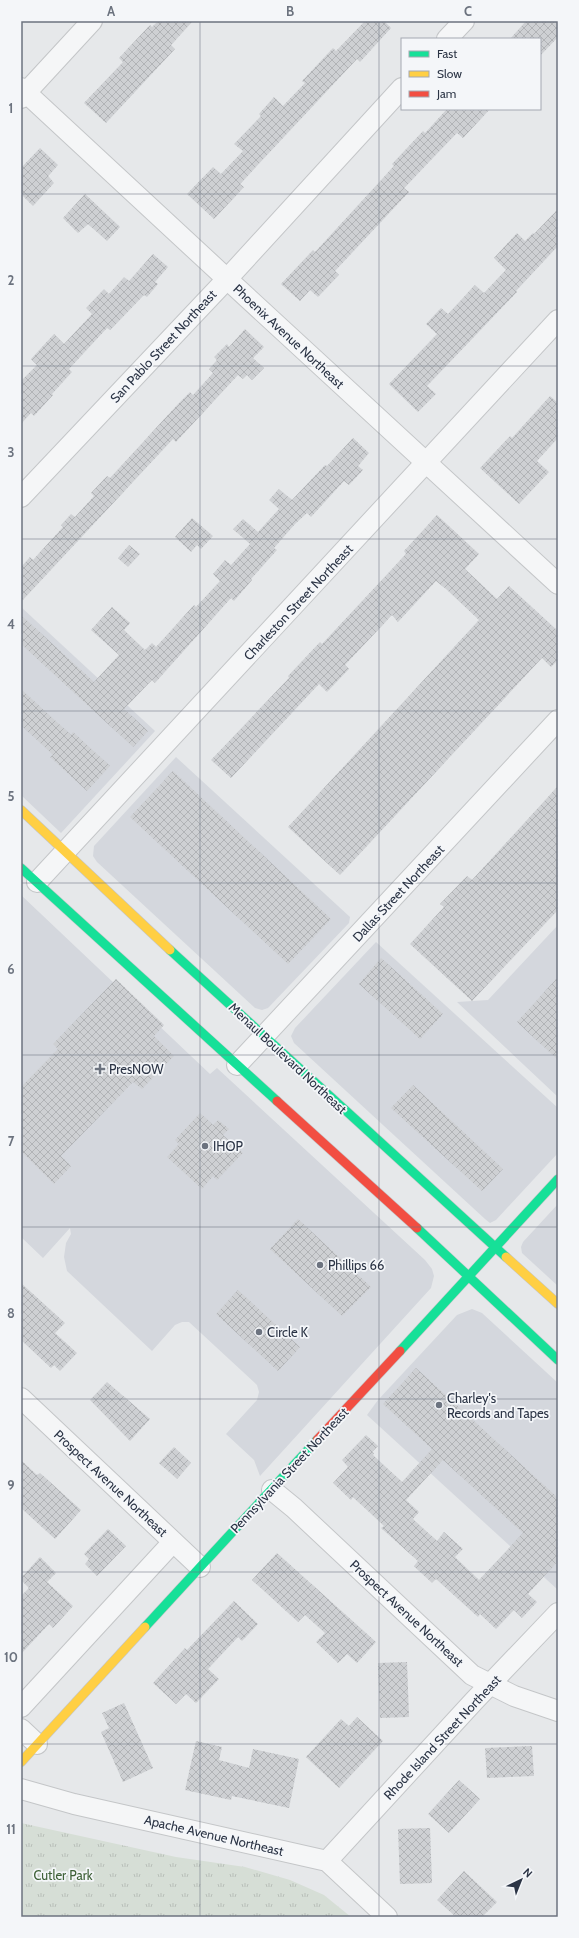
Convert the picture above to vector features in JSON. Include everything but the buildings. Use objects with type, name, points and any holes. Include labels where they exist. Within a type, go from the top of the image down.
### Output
[{"type":"main road","name":"Menaul Boulevard Northeast","points":[[21,810],[264,1037],[558,1304]]},
{"type":"main road","points":[[21,868],[469,1276],[558,1360]]},
{"type":"main road","name":"Pennsylvania Street Northeast","points":[[21,1762],[558,1179]]},
{"type":"street","points":[[23,93],[92,21]]},
{"type":"street","points":[[448,38],[464,21]]},
{"type":"street","name":"San Pablo Street Northeast","points":[[21,497],[227,280],[401,89]]},
{"type":"street","name":"Phoenix Avenue Northeast","points":[[23,93],[558,584]]},
{"type":"street","name":"Charleston Street Northeast","points":[[37,882],[558,320]]},
{"type":"street","name":"Dallas Street Northeast","points":[[237,1065],[558,720]]},
{"type":"street","name":"Prospect Avenue Northeast","points":[[21,1398],[200,1567]]},
{"type":"street","name":"Prospect Avenue Northeast","points":[[272,1490],[294,1508],[472,1675],[489,1685],[514,1696],[558,1711]]},
{"type":"street","points":[[21,1707],[173,1542]]},
{"type":"street","name":"Rhode Island Street Northeast","points":[[327,1861],[489,1685],[558,1613]]},
{"type":"street","points":[[21,1729],[38,1744]]},
{"type":"street","name":"Apache Avenue Northeast","points":[[21,1789],[74,1804],[327,1861]]},
{"type":"street","points":[[327,1861],[387,1917]]},
{"type":"shaded area","points":[[21,607],[155,731],[61,833],[21,795]]},
{"type":"shaded area","points":[[176,757],[350,917],[349,923],[268,1008],[262,1010],[255,1008],[97,862],[93,856],[94,846]]},
{"type":"shaded area","points":[[21,895],[210,1074],[217,1068],[425,1260],[432,1269],[434,1276],[431,1288],[260,1476],[254,1460],[226,1434],[257,1400],[259,1392],[257,1385],[189,1322],[182,1322],[175,1325],[152,1351],[67,1271],[64,1257],[66,1243],[71,1234],[70,1228],[43,1258],[21,1237]]},
{"type":"shaded area","points":[[558,925],[558,1097],[457,1002],[488,1000]]},
{"type":"shaded area","points":[[376,942],[558,1108],[558,1153],[496,1220],[490,1223],[294,1043],[291,1036],[295,1028]]},
{"type":"shaded area","points":[[558,1204],[558,1286],[522,1253],[521,1247],[523,1242]]},
{"type":"shaded area","points":[[472,1309],[482,1313],[558,1383],[558,1590],[367,1415],[378,1400],[457,1315]]},
{"type":"green space","name":"Cutler Park","points":[[21,1823],[176,1857],[245,1867],[290,1880],[324,1895],[351,1917],[23,1917],[21,1914]]},
{"type":"traffic: fast","points":[[21,868],[277,1101]]},
{"type":"traffic: fast","points":[[170,950],[506,1257]]},
{"type":"traffic: fast","points":[[400,1351],[558,1179]]},
{"type":"traffic: fast","points":[[417,1228],[558,1360]]},
{"type":"traffic: fast","points":[[145,1627],[317,1440]]},
{"type":"traffic: slow","points":[[21,810],[170,950]]},
{"type":"traffic: slow","points":[[506,1257],[558,1304]]},
{"type":"traffic: slow","points":[[21,1762],[145,1627]]},
{"type":"traffic: jam","points":[[277,1101],[417,1228]]},
{"type":"traffic: jam","points":[[317,1440],[400,1351]]},
{"type":"place","name":"PresNOW","points":[[100,1069]]},
{"type":"place","name":"IHOP","points":[[205,1146]]},
{"type":"place","name":"Phillips 66","points":[[320,1265]]},
{"type":"place","name":"Circle K","points":[[259,1332]]},
{"type":"place","name":"Charley's Records and Tapes","points":[[439,1405]]}]
